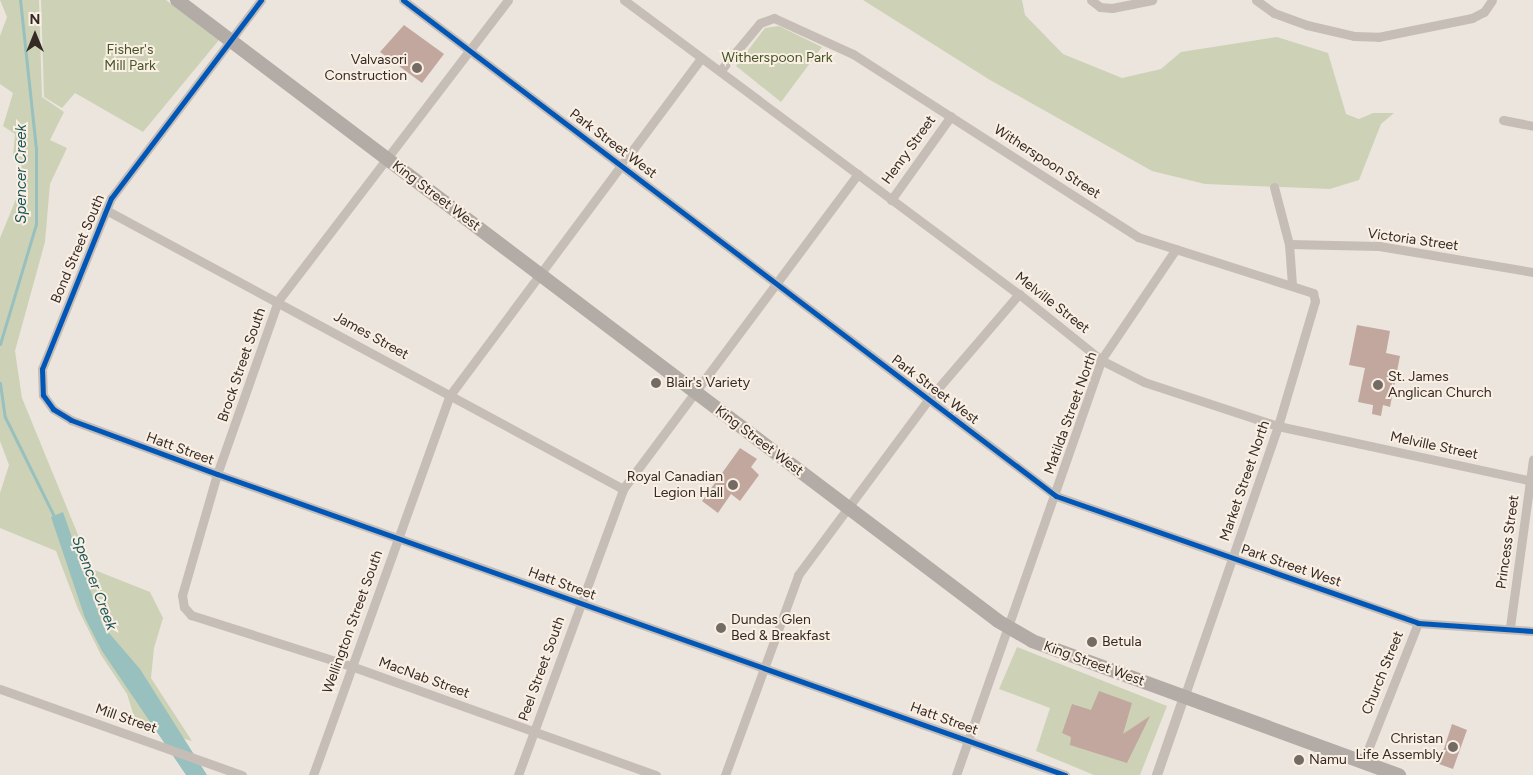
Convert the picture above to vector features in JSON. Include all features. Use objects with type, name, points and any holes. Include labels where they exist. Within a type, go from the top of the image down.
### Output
[{"type":"main road","name":"King Street West","points":[[178,0],[693,391],[1008,627],[1032,641],[1399,775]]},
{"type":"street","name":"Bond Street South","points":[[53,409],[43,395],[42,369],[106,210],[142,154],[232,42],[261,0]]},
{"type":"street","name":"Park Street West","points":[[403,0],[1056,496],[1418,623],[1510,627],[1533,631]]},
{"type":"street","name":"Brock Street South","points":[[184,608],[182,595],[217,474],[278,301],[385,158],[508,0]]},
{"type":"street","name":"Melville Street","points":[[624,0],[858,174],[890,200],[1019,294],[1102,360],[1144,382],[1278,426],[1532,481]]},
{"type":"street","points":[[1091,0],[1100,8],[1112,8],[1152,0]]},
{"type":"street","points":[[1256,0],[1274,13],[1307,25],[1354,36],[1378,37],[1472,18],[1484,12],[1492,0]]},
{"type":"street","name":"Witherspoon Street","points":[[720,71],[760,23],[774,18],[845,50],[1138,237],[1292,285],[1311,292],[1315,301]]},
{"type":"street","name":"Wellington Street South","points":[[313,775],[450,395],[701,58]]},
{"type":"street","name":"Henry Street","points":[[890,200],[951,116]]},
{"type":"street","points":[[1503,120],[1533,126]]},
{"type":"street","name":"Peel Street South","points":[[518,775],[623,489],[693,391],[858,174]]},
{"type":"street","points":[[1274,187],[1289,244],[1292,285]]},
{"type":"street","name":"James Street","points":[[106,210],[278,301],[623,489]]},
{"type":"street","name":"Victoria Street","points":[[1289,244],[1380,246],[1533,272]]},
{"type":"street","name":"Matilda Street North","points":[[956,775],[1056,496],[1102,360],[1176,249]]},
{"type":"street","points":[[725,775],[792,585],[928,400],[1019,294]]},
{"type":"street","name":"Market Street North","points":[[1184,697],[1278,426],[1315,301]]},
{"type":"street","name":"Hatt Street","points":[[53,409],[71,420],[217,474],[398,536],[1065,775]]},
{"type":"street","name":"Princess Street","points":[[1510,627],[1532,481],[1533,460]]},
{"type":"street","name":"MacNab Street","points":[[184,608],[190,614],[351,666],[656,775]]},
{"type":"street","name":"Church Street","points":[[1362,762],[1418,623]]},
{"type":"street","name":"Mill Street","points":[[0,689],[242,775]]},
{"type":"street","points":[[1158,775],[1184,697]]},
{"type":"green space","points":[[0,0],[39,0],[42,97],[64,112],[50,140],[67,148],[50,184],[45,242],[15,351],[22,398],[92,569],[150,592],[163,618],[154,648],[151,678],[192,741],[137,726],[127,694],[101,655],[78,609],[56,551],[0,528],[0,493],[9,465],[0,441],[0,238],[25,177],[13,156],[15,134],[3,126],[13,93],[0,84],[0,36],[7,17]]},
{"type":"green space","name":"Fisher's Mill Park","points":[[41,0],[166,0],[219,40],[143,132],[75,93],[62,108],[44,97]]},
{"type":"green space","points":[[863,0],[1022,0],[1025,15],[1063,54],[1122,78],[1161,69],[1181,52],[1277,37],[1328,53],[1346,114],[1359,119],[1373,113],[1394,113],[1381,124],[1359,180],[1330,189],[1205,184],[1152,171],[990,80]]},
{"type":"green space","name":"Witherspoon Park","points":[[779,26],[822,47],[781,102],[736,66],[765,28]]},
{"type":"green space","points":[[1017,647],[1167,706],[1140,775],[1094,775],[1036,751],[1050,708],[999,689]]},
{"type":"water","points":[[63,512],[103,626],[140,669],[207,775],[186,775],[102,651],[85,618],[51,517]]},
{"type":"building","name":"Valvasori Construction","points":[[404,25],[444,54],[422,83],[380,52]]},
{"type":"building","name":"St. James Anglican Church","points":[[1357,325],[1390,331],[1386,353],[1400,356],[1390,407],[1383,405],[1381,416],[1372,414],[1373,405],[1358,402],[1365,368],[1349,365]]},
{"type":"building","name":"Royal Canadian Legion Hall","points":[[740,448],[757,459],[751,467],[759,475],[740,501],[731,494],[718,513],[702,501]]},
{"type":"building","points":[[1099,691],[1132,703],[1123,734],[1150,716],[1127,763],[1070,745],[1071,737],[1062,733],[1072,704],[1091,710]]},
{"type":"building","name":"Christan Life Assembly","points":[[1452,724],[1467,730],[1453,769],[1439,764]]},
{"type":"waterway","name":"Spencer Creek","points":[[0,344],[36,224],[36,149],[20,0]]},
{"type":"waterway","name":"Spencer Creek","points":[[0,383],[5,417],[55,518]]},
{"type":"cycle path","points":[[261,0],[111,198],[42,369],[43,395],[53,409],[71,420],[217,474],[1065,775]]},
{"type":"cycle path","points":[[403,0],[1056,496],[1418,623],[1533,631]]},
{"type":"place","name":"Valvasori Construction","points":[[417,68]]},
{"type":"place","name":"Blair's Variety","points":[[656,383]]},
{"type":"place","name":"St. James Anglican Church","points":[[1378,385]]},
{"type":"place","name":"Royal Canadian Legion Hall","points":[[733,485]]},
{"type":"place","name":"Dundas Glen Bed & Breakfast","points":[[721,628]]},
{"type":"place","name":"Betula","points":[[1092,642]]},
{"type":"place","name":"Christan Life Assembly","points":[[1453,747]]},
{"type":"place","name":"Namu","points":[[1299,760]]}]
